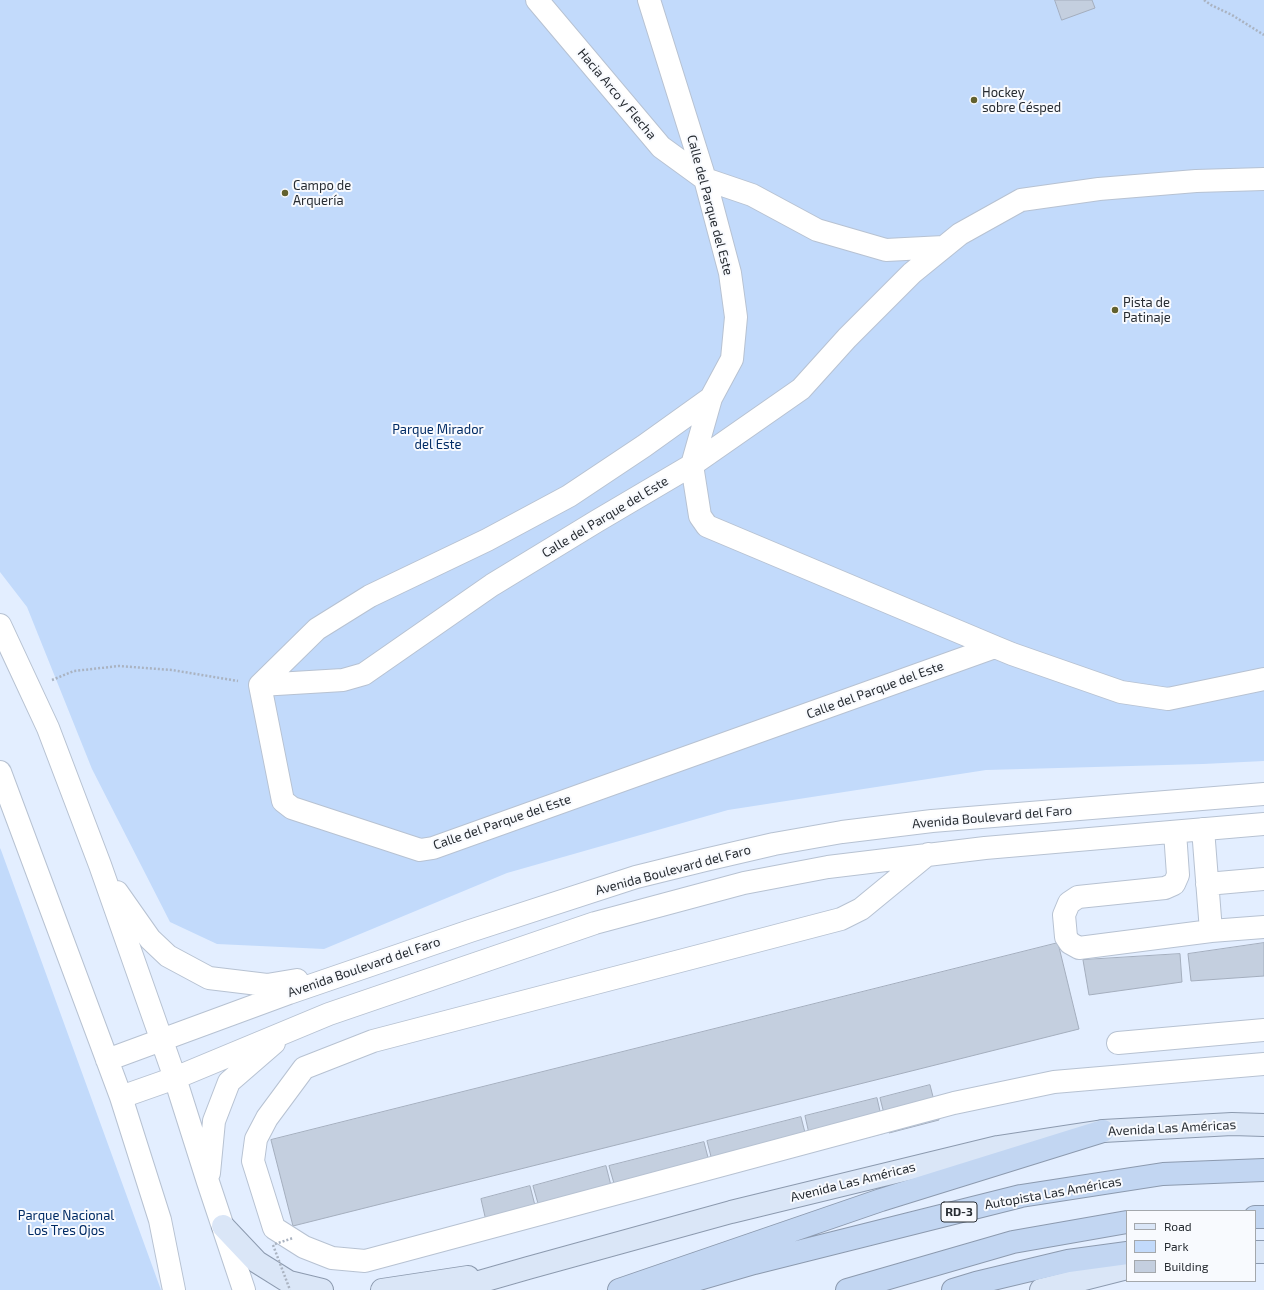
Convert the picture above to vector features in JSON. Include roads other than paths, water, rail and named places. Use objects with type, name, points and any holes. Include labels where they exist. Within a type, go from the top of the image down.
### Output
[{"type":"highway","points":[[619,1290],[881,1200],[1103,1131]]},
{"type":"highway","name":"Autopista Las Américas","points":[[661,1290],[754,1263],[1021,1196],[1163,1174],[1264,1170]]},
{"type":"highway","points":[[847,1290],[1013,1242],[1126,1222]]},
{"type":"highway","points":[[953,1290],[1068,1261],[1126,1252]]},
{"type":"main road","name":"Avenida Las Américas","points":[[451,1290],[731,1212],[991,1149],[1103,1131],[1232,1124],[1264,1125]]},
{"type":"main road","points":[[223,1226],[257,1262],[289,1282],[322,1290]]},
{"type":"main road","points":[[382,1290],[528,1268]]},
{"type":"main road","points":[[1041,1290],[1126,1268]]},
{"type":"street","name":"Hacia Arco y Flecha","points":[[537,0],[661,147],[705,180],[752,195],[817,230],[886,250],[944,247]]},
{"type":"street","name":"Calle del Parque del Este","points":[[648,0],[705,180],[730,273],[736,317],[732,359],[711,398],[692,465],[492,585],[364,674],[343,680],[260,685],[283,801],[292,808],[420,850],[441,845],[995,647]]},
{"type":"street","points":[[1264,179],[1196,181],[1099,189],[1022,200],[960,234],[912,273],[847,338],[801,389],[692,465],[700,516],[707,526],[1012,654],[1121,692],[1168,699],[1264,679]]},
{"type":"street","points":[[260,685],[317,629],[370,596],[487,540],[569,496],[644,446],[711,398]]},
{"type":"street","points":[[0,625],[48,728],[100,866],[175,1078],[244,1290]]},
{"type":"street","points":[[0,772],[121,1097],[160,1220],[174,1290]]},
{"type":"street","name":"Avenida Boulevard del Faro","points":[[107,1060],[351,971],[636,877],[774,844],[842,832],[932,821],[1264,794]]},
{"type":"street","points":[[121,1097],[175,1078],[329,1014],[595,923],[744,883],[828,866],[928,854],[1264,824]]},
{"type":"street","points":[[1203,829],[1211,931]]},
{"type":"street","points":[[1175,832],[1178,875],[1174,884],[1165,888],[1078,897],[1069,903],[1064,915],[1066,937],[1070,943],[1079,948],[1211,931],[1264,927]]},
{"type":"street","points":[[928,854],[861,909],[841,919],[373,1041],[304,1068],[266,1118],[256,1139],[253,1161],[274,1228],[304,1247],[332,1258],[365,1261],[954,1103],[1054,1082],[1264,1064]]},
{"type":"street","points":[[100,866],[150,939],[168,956],[210,978],[267,984],[351,971]]},
{"type":"street","points":[[1207,884],[1264,879]]},
{"type":"street","points":[[208,1182],[214,1121],[229,1082],[273,1044],[329,1014]]},
{"type":"street","points":[[1118,1043],[1264,1030]]},
{"type":"place","name":"Hockey sobre Césped","points":[[974,100]]},
{"type":"place","name":"Campo de Arquería","points":[[285,193]]},
{"type":"place","name":"Pista de Patinaje","points":[[1115,310]]},
{"type":"park label","name":"Parque Mirador del Este","points":[[438,438]]},
{"type":"park label","name":"Parque Nacional Los Tres Ojos","points":[[66,1224]]}]
